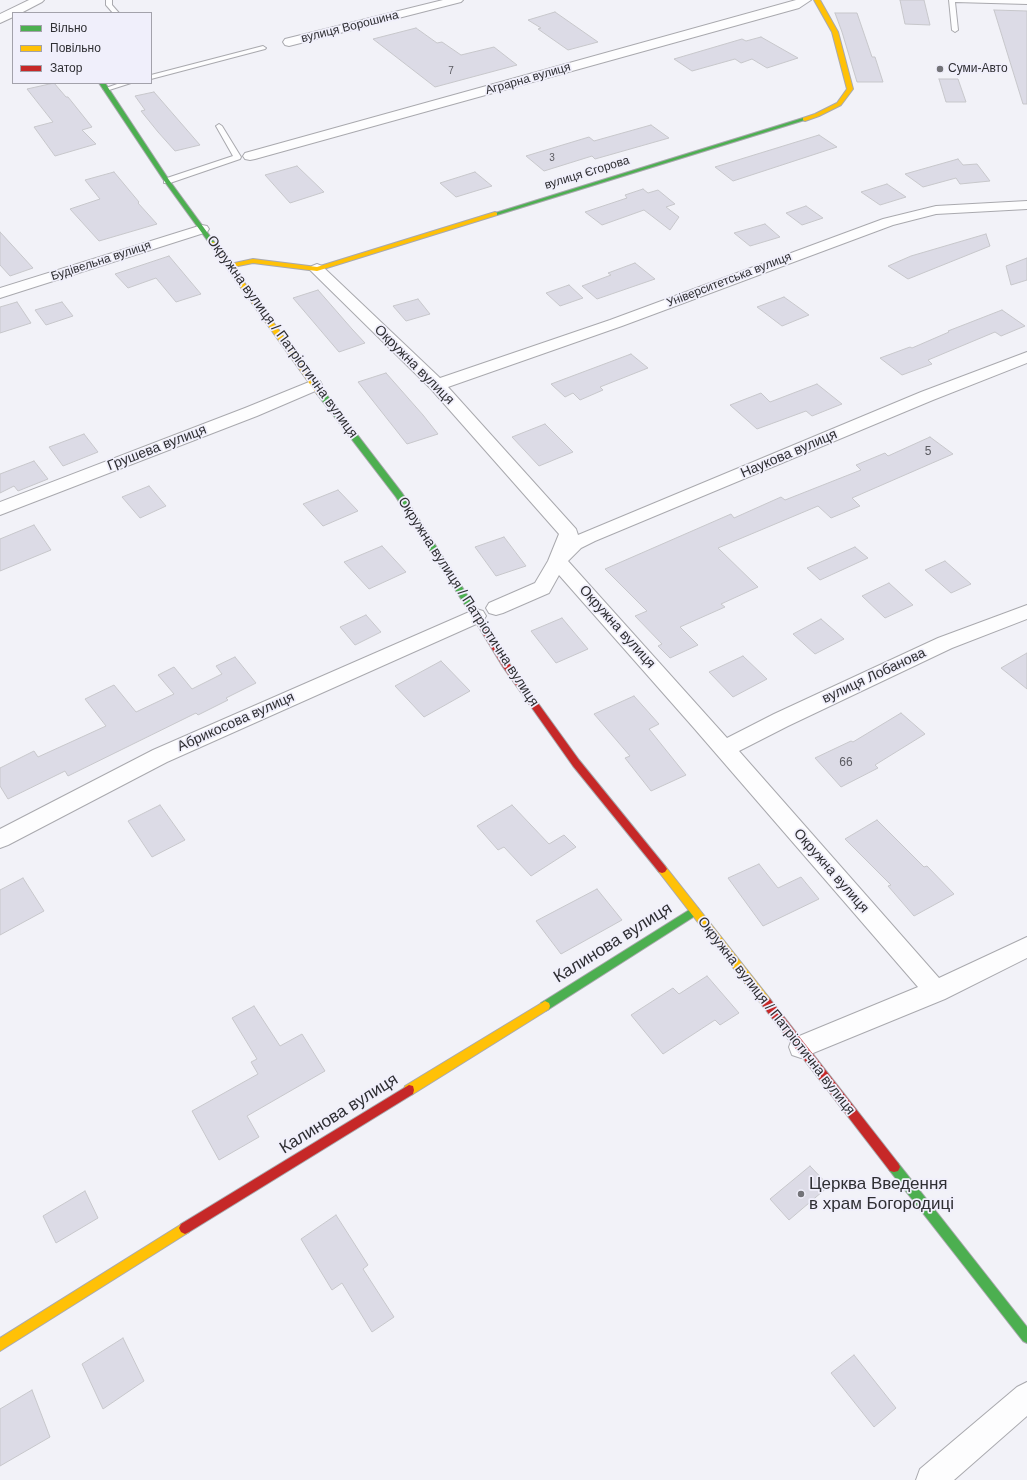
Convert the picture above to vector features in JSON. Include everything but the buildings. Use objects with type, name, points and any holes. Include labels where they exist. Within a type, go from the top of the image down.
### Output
[{"type":"street","name":"вулиця Ворошина","points":[[290,42],[457,0]]},
{"type":"street","name":"Аграрна вулиця","points":[[250,156],[795,5],[805,0]]},
{"type":"street","name":"вулиця Єгорова","points":[[229,266],[253,261],[317,270],[817,115],[839,104],[850,89],[835,32],[817,0]]},
{"type":"street","points":[[17,12],[41,2]]},
{"type":"street","points":[[0,19],[12,14]]},
{"type":"street","name":"Окружна вулиця / Патріотична вулиця","points":[[104,86],[167,181],[314,385],[399,494],[506,665],[576,763],[801,1047],[1027,1337]]},
{"type":"street","name":"Університетська вулиця","points":[[437,385],[609,326],[888,222],[936,210],[1027,205]]},
{"type":"street","name":"Будівельна вулиця","points":[[0,293],[202,229]]},
{"type":"street","name":"Окружна вулиця","points":[[317,270],[437,385],[569,533],[557,561],[724,748],[936,991]]},
{"type":"street","name":"Наукова вулиця","points":[[557,561],[574,544],[588,537],[920,399],[1027,357]]},
{"type":"street","name":"Грушева вулиця","points":[[0,509],[251,412],[314,385]]},
{"type":"street","points":[[496,608],[542,588],[557,561]]},
{"type":"street","name":"вулиця Лобанова","points":[[724,748],[945,643],[1027,612]]},
{"type":"street","name":"Абрикосова вулиця","points":[[0,839],[160,756],[476,616]]},
{"type":"street","name":"Калинова вулиця","points":[[0,1345],[158,1244],[514,1025],[694,911]]},
{"type":"street","points":[[801,1047],[936,991],[1027,947]]},
{"type":"street","points":[[931,1480],[1027,1397]]},
{"type":"lane","points":[[109,0],[109,5],[115,12]]},
{"type":"lane","points":[[955,30],[952,0],[1027,2]]},
{"type":"lane","points":[[152,77],[263,48]]},
{"type":"lane","points":[[104,86],[120,84]]},
{"type":"lane","points":[[167,181],[237,157],[219,126]]},
{"type":"traffic: fast","points":[[103,84],[167,181],[212,243]]},
{"type":"traffic: fast","points":[[495,214],[805,119]]},
{"type":"traffic: fast","points":[[320,392],[399,495],[475,614]]},
{"type":"traffic: fast","points":[[545,1006],[694,911]]},
{"type":"traffic: fast","points":[[894,1167],[1027,1337]]},
{"type":"traffic: slow","points":[[805,119],[839,104],[850,89],[835,32],[817,0]]},
{"type":"traffic: slow","points":[[229,266],[253,261],[317,269],[495,214]]},
{"type":"traffic: slow","points":[[212,243],[320,392]]},
{"type":"traffic: slow","points":[[662,869],[766,1002]]},
{"type":"traffic: slow","points":[[409,1090],[545,1006]]},
{"type":"traffic: slow","points":[[0,1345],[185,1228]]},
{"type":"traffic: jam","points":[[475,614],[506,665],[576,763],[662,869]]},
{"type":"traffic: jam","points":[[766,1002],[894,1167]]},
{"type":"traffic: jam","points":[[185,1228],[409,1090]]},
{"type":"place","name":"Суми-Авто","points":[[940,69]]},
{"type":"place","name":"Церква Введення в храм Богородиці","points":[[801,1194]]}]
